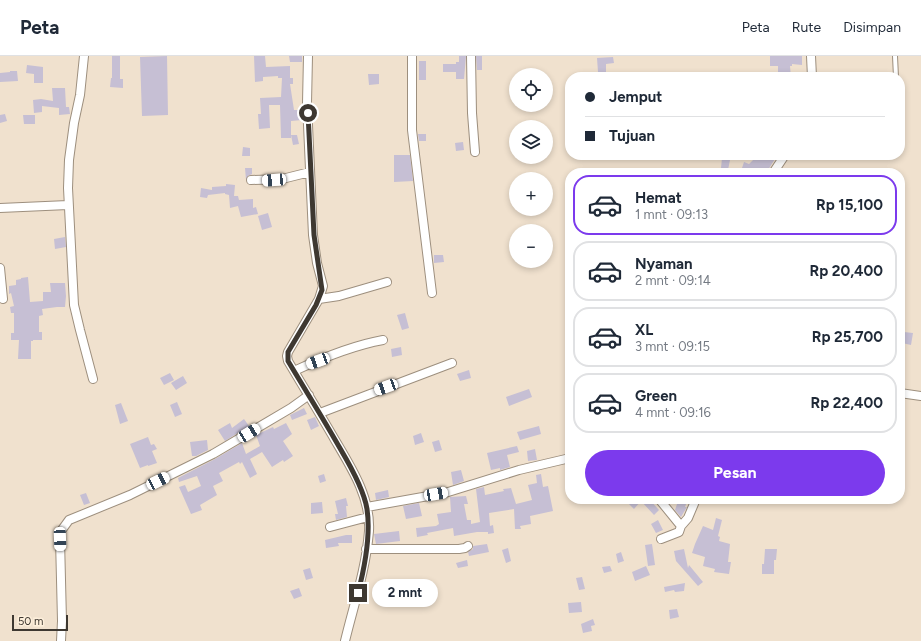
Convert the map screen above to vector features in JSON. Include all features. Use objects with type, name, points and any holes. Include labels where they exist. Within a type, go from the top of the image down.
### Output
[{"type":"street","points":[[84,56],[80,95],[74,123],[69,160],[68,205],[74,305],[93,379]]},
{"type":"street","points":[[308,56],[307,104],[314,245],[322,290],[319,299],[288,352],[288,361],[354,473],[367,506],[369,530],[366,549],[360,584],[345,641]]},
{"type":"street","points":[[412,56],[412,130],[432,293]]},
{"type":"street","points":[[471,56],[472,112],[475,152]]},
{"type":"street","points":[[812,56],[812,72]]},
{"type":"street","points":[[251,180],[282,179],[310,172]]},
{"type":"street","points":[[0,208],[68,205]]},
{"type":"street","points":[[0,268],[3,299]]},
{"type":"street","points":[[319,299],[339,296],[387,282]]},
{"type":"street","points":[[294,371],[343,352],[383,340]]},
{"type":"street","points":[[320,413],[452,363]]},
{"type":"street","points":[[905,394],[921,396]]},
{"type":"street","points":[[62,641],[60,539],[61,531],[69,520],[130,494],[213,454],[291,408],[309,395]]},
{"type":"street","points":[[367,506],[444,493],[519,470],[565,459]]},
{"type":"street","points":[[663,504],[681,526]]},
{"type":"street","points":[[661,539],[677,533],[688,518],[694,504]]},
{"type":"street","points":[[330,527],[368,517]]},
{"type":"street","points":[[366,549],[459,549],[468,546]]},
{"type":"lane","points":[[895,56],[896,72]]},
{"type":"building","points":[[112,56],[120,56],[120,79],[123,79],[123,88],[110,87],[112,78]]},
{"type":"building","points":[[167,56],[168,115],[142,116],[140,57]]},
{"type":"building","points":[[254,56],[265,56],[266,67],[290,66],[290,78],[293,78],[293,84],[290,84],[294,110],[302,110],[302,120],[291,121],[291,138],[281,138],[280,105],[269,105],[270,128],[259,129],[258,114],[261,114],[260,98],[281,97],[282,78],[278,78],[278,76],[263,77],[263,81],[255,82]]},
{"type":"building","points":[[289,56],[302,56],[302,62],[290,62]]},
{"type":"building","points":[[459,56],[466,56],[464,79],[456,79],[456,72],[443,72],[443,64],[456,64],[456,62],[459,62]]},
{"type":"building","points":[[476,56],[482,56],[482,70],[477,70]]},
{"type":"building","points":[[770,56],[802,56],[802,65],[792,64],[792,66],[790,66],[791,72],[778,72],[778,66],[770,66]]},
{"type":"building","points":[[613,57],[614,63],[606,64],[606,72],[598,72],[597,58]]},
{"type":"building","points":[[419,61],[426,61],[426,80],[419,80]]},
{"type":"building","points":[[27,65],[43,67],[43,83],[34,83],[34,74],[26,73]]},
{"type":"building","points":[[17,71],[18,81],[0,82],[0,73]]},
{"type":"building","points":[[368,74],[379,74],[379,84],[369,85]]},
{"type":"building","points":[[52,88],[65,88],[66,107],[69,107],[70,114],[59,115],[59,108],[42,106],[42,112],[34,113],[33,100],[41,99],[53,101]]},
{"type":"building","points":[[5,114],[7,121],[0,123],[0,115]]},
{"type":"building","points":[[23,115],[35,115],[35,124],[24,124]]},
{"type":"building","points":[[418,134],[426,134],[426,141],[419,141]]},
{"type":"building","points":[[291,135],[297,135],[299,144],[293,145]]},
{"type":"building","points":[[463,142],[464,150],[456,151],[455,143]]},
{"type":"building","points":[[243,147],[250,148],[250,156],[242,156]]},
{"type":"building","points":[[394,155],[410,155],[413,181],[394,182]]},
{"type":"building","points":[[722,160],[730,160],[728,168],[721,168]]},
{"type":"building","points":[[753,160],[774,160],[769,168],[742,168],[744,162],[749,164]]},
{"type":"building","points":[[245,168],[252,168],[252,174],[248,176],[246,180]]},
{"type":"building","points":[[226,184],[235,185],[234,196],[238,196],[239,200],[253,199],[253,208],[256,207],[258,214],[241,217],[238,206],[230,208],[229,195],[225,193],[208,195],[207,198],[200,197],[201,188],[212,190],[212,187],[226,186]]},
{"type":"building","points":[[268,213],[272,227],[262,230],[258,216]]},
{"type":"building","points":[[65,237],[66,247],[55,249],[54,239]]},
{"type":"building","points":[[434,255],[443,255],[444,262],[434,263]]},
{"type":"building","points":[[28,277],[30,302],[43,301],[43,292],[51,292],[50,283],[65,283],[65,307],[42,309],[43,315],[39,316],[39,332],[42,332],[42,340],[31,341],[31,359],[18,359],[19,340],[11,340],[11,333],[14,333],[14,313],[11,313],[10,307],[14,306],[11,293],[9,294],[9,286],[16,285],[16,280]]},
{"type":"building","points":[[405,313],[409,328],[402,330],[397,315]]},
{"type":"building","points":[[905,332],[913,333],[911,345],[905,344]]},
{"type":"building","points":[[401,347],[402,355],[392,357],[391,349]]},
{"type":"building","points":[[469,370],[471,378],[460,381],[457,374]]},
{"type":"building","points":[[170,373],[174,380],[164,385],[160,378]]},
{"type":"building","points":[[183,376],[187,383],[176,390],[171,383]]},
{"type":"building","points":[[529,389],[532,397],[509,406],[506,397]]},
{"type":"building","points":[[177,402],[182,414],[175,417],[170,405]]},
{"type":"building","points":[[121,403],[128,421],[120,424],[115,405]]},
{"type":"building","points":[[304,408],[307,414],[292,420],[290,415]]},
{"type":"building","points":[[315,417],[319,426],[311,430],[307,420]]},
{"type":"building","points":[[244,419],[249,426],[225,441],[218,430],[230,423],[232,428]]},
{"type":"building","points":[[286,423],[292,434],[283,441],[293,456],[272,467],[262,452],[250,459],[257,474],[250,478],[242,462],[240,464],[239,462],[219,473],[223,481],[213,486],[217,495],[200,505],[202,510],[191,514],[179,487],[185,485],[188,492],[201,486],[197,476],[179,482],[178,478],[242,443],[246,454],[260,446],[256,435]]},
{"type":"building","points":[[539,426],[541,434],[520,440],[517,432]]},
{"type":"building","points":[[421,433],[424,442],[415,445],[413,436]]},
{"type":"building","points":[[148,437],[151,445],[154,444],[157,449],[152,451],[157,463],[140,468],[130,444]]},
{"type":"building","points":[[207,440],[208,450],[196,456],[192,456],[190,442]]},
{"type":"building","points":[[439,440],[442,450],[435,452],[432,442]]},
{"type":"building","points":[[517,446],[519,452],[507,455],[510,467],[500,470],[500,468],[491,470],[487,453]]},
{"type":"building","points":[[535,449],[537,460],[528,461],[527,451]]},
{"type":"building","points":[[461,470],[464,481],[453,485],[451,472]]},
{"type":"building","points":[[324,474],[326,481],[320,483],[318,476]]},
{"type":"building","points":[[541,474],[543,487],[548,486],[553,511],[530,516],[531,524],[520,526],[521,529],[515,529],[514,509],[489,513],[490,526],[493,525],[494,533],[488,534],[488,532],[477,532],[454,536],[453,528],[427,533],[428,535],[417,537],[416,528],[436,526],[439,524],[437,514],[451,512],[450,497],[466,496],[468,504],[464,504],[467,520],[471,520],[471,524],[480,522],[476,489],[484,487],[485,495],[511,488],[516,504],[532,500],[528,485],[537,483],[536,475]]},
{"type":"building","points":[[388,490],[389,497],[376,500],[375,493]]},
{"type":"building","points":[[86,493],[90,503],[84,505],[80,495]]},
{"type":"building","points":[[346,498],[348,506],[346,506],[347,517],[336,520],[335,514],[338,514],[335,501]]},
{"type":"building","points":[[322,502],[323,513],[311,514],[311,503]]},
{"type":"building","points":[[419,503],[422,516],[406,519],[403,506]]},
{"type":"building","points":[[629,504],[638,504],[634,509]]},
{"type":"building","points":[[644,504],[654,504],[659,510],[654,515]]},
{"type":"building","points":[[677,504],[686,504],[685,507],[687,507],[681,517],[675,510]]},
{"type":"building","points":[[716,518],[722,520],[718,536],[720,537],[719,541],[730,544],[728,562],[731,562],[729,574],[714,572],[715,569],[703,566],[705,557],[692,553],[703,526],[713,530]]},
{"type":"building","points":[[658,520],[663,530],[656,533],[651,524]]},
{"type":"building","points":[[399,531],[400,541],[376,544],[374,534]]},
{"type":"building","points":[[352,535],[352,543],[338,543],[339,546],[326,548],[325,540]]},
{"type":"building","points":[[487,544],[489,552],[469,556],[468,552],[473,549],[473,546]]},
{"type":"building","points":[[652,544],[655,565],[648,566],[645,545]]},
{"type":"building","points":[[508,548],[511,561],[506,563],[502,550]]},
{"type":"building","points":[[684,549],[688,568],[689,565],[703,582],[698,586],[676,561],[674,551]]},
{"type":"building","points":[[765,549],[777,549],[776,560],[774,560],[774,574],[762,574]]},
{"type":"building","points":[[621,552],[624,561],[618,563],[616,554]]},
{"type":"building","points":[[467,560],[468,566],[458,568],[456,563]]},
{"type":"building","points":[[610,566],[612,571],[604,573],[602,567]]},
{"type":"building","points":[[646,566],[650,575],[635,581],[632,572]]},
{"type":"building","points":[[310,568],[313,578],[306,580],[303,570]]},
{"type":"building","points":[[582,577],[585,589],[579,590],[576,578]]},
{"type":"building","points":[[685,583],[684,591],[675,592],[674,590],[665,592],[664,587]]},
{"type":"building","points":[[299,588],[302,596],[294,599],[290,591]]},
{"type":"building","points":[[581,602],[582,612],[569,613],[568,603]]},
{"type":"building","points":[[677,609],[679,617],[670,619],[669,610]]},
{"type":"building","points":[[593,619],[595,625],[591,626],[592,631],[583,633],[581,624]]},
{"type":"route","points":[[308,113],[314,245],[323,286],[322,293],[316,305],[295,338],[287,356],[288,361],[354,473],[367,506],[369,530],[366,556],[358,593]]}]
